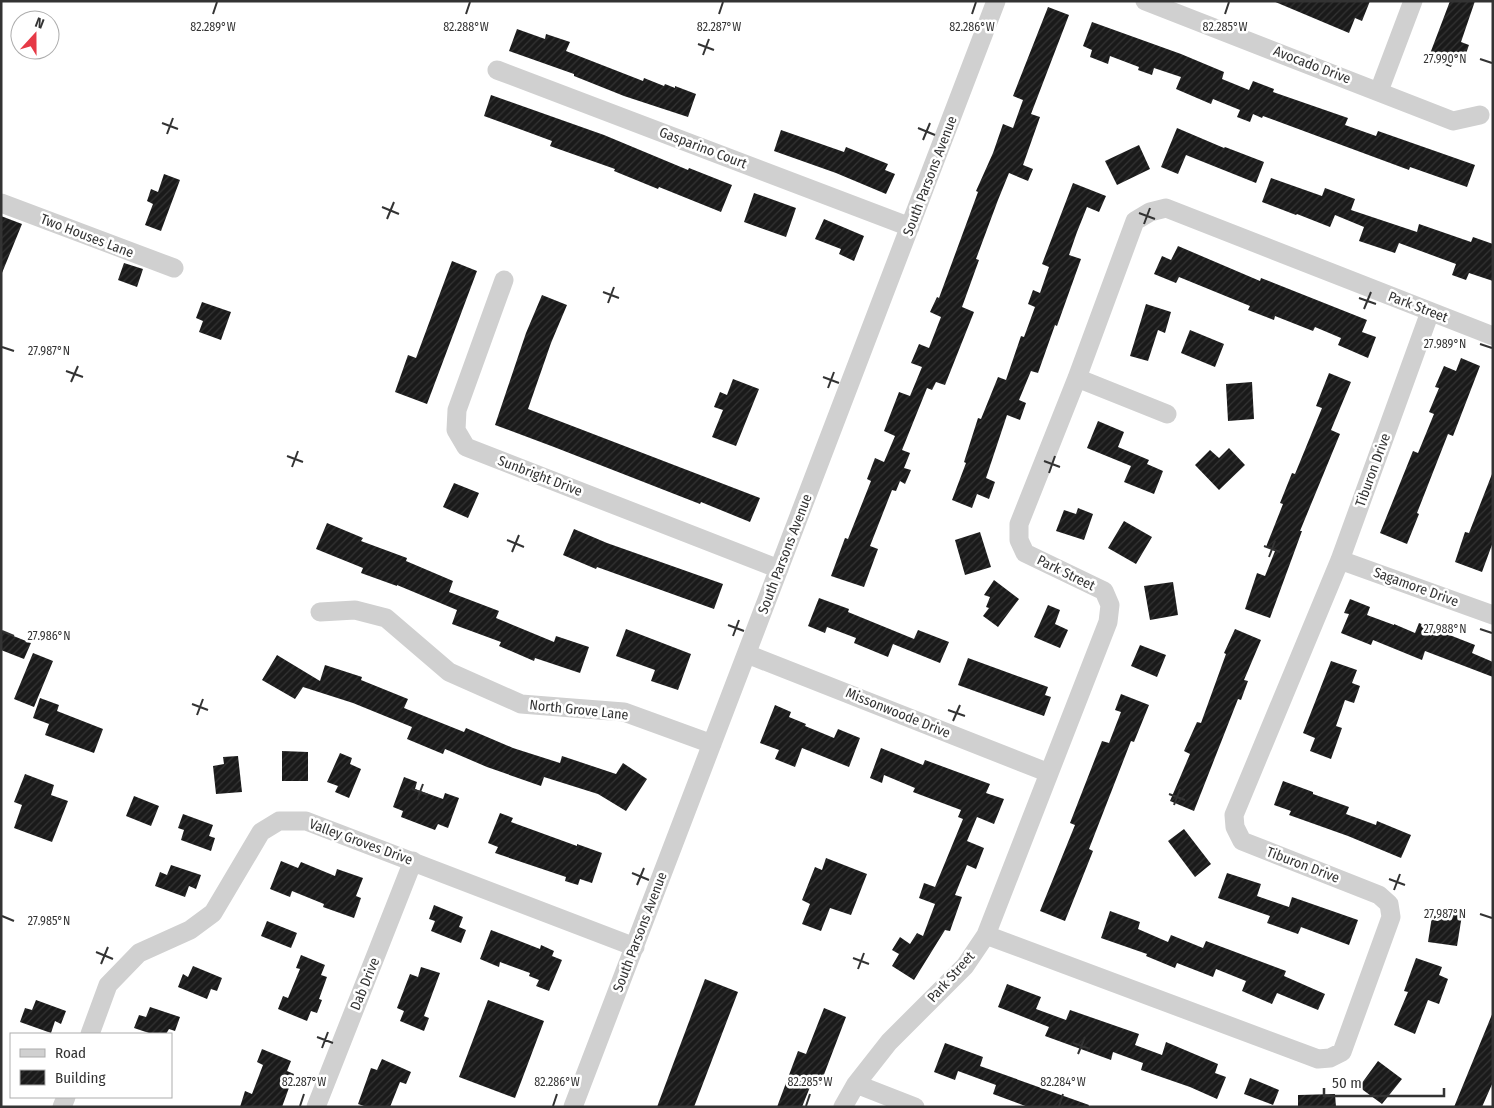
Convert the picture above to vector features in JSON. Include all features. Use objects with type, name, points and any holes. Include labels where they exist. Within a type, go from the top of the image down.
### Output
[{"type":"street","name":"South Parsons Avenue","points":[[573,1107],[996,1]]},
{"type":"street","name":"Avocado Drive","points":[[1145,1],[1453,121],[1480,114]]},
{"type":"street","points":[[1379,91],[1413,1]]},
{"type":"street","name":"Gasparino Court","points":[[497,70],[910,226]]},
{"type":"street","name":"Two Houses Lane","points":[[1,203],[174,268]]},
{"type":"street","name":"Park Street","points":[[842,1107],[856,1084],[889,1042],[965,966],[986,935],[1108,622],[1110,605],[1104,591],[1025,553],[1018,540],[1019,524],[1077,378],[1135,221],[1150,212],[1166,208],[1493,336]]},
{"type":"street","name":"Sunbright Drive","points":[[504,280],[457,410],[456,430],[466,447],[779,568]]},
{"type":"street","name":"Tiburon Drive","points":[[986,935],[1318,1059],[1330,1058],[1342,1052],[1391,917],[1389,904],[1380,895],[1242,841],[1235,827],[1234,815],[1340,560],[1430,312]]},
{"type":"street","points":[[1077,378],[1167,414]]},
{"type":"street","name":"Sagamore Drive","points":[[1340,560],[1493,615]]},
{"type":"street","name":"North Grove Lane","points":[[320,612],[355,610],[386,618],[448,672],[521,704],[624,712],[712,744]]},
{"type":"street","name":"Missonwoode Drive","points":[[747,654],[1049,773]]},
{"type":"street","name":"Valley Groves Drive","points":[[90,1033],[108,985],[139,953],[190,930],[213,913],[261,832],[279,821],[306,821],[634,947]]},
{"type":"street","name":"Dab Drive","points":[[316,1107],[413,861]]},
{"type":"street","points":[[856,1084],[916,1107]]},
{"type":"building","points":[[1273,1],[1370,1],[1362,21],[1355,18],[1349,33]]},
{"type":"building","points":[[1450,1],[1475,1],[1461,42],[1469,45],[1463,62],[1454,59],[1451,67],[1428,59]]},
{"type":"building","points":[[1048,7],[1069,15],[1031,114],[1040,117],[1023,165],[1033,169],[1028,181],[1009,173],[998,200],[976,259],[979,260],[962,307],[974,312],[945,385],[936,382],[932,390],[927,388],[902,450],[910,453],[904,468],[911,470],[905,484],[900,481],[896,491],[892,490],[870,546],[878,549],[864,587],[831,576],[845,538],[848,539],[871,481],[867,479],[875,458],[884,462],[895,436],[884,431],[899,392],[910,396],[922,367],[911,363],[919,344],[929,348],[941,317],[930,312],[937,297],[939,298],[978,192],[976,191],[993,153],[1003,124],[1013,128],[1023,100],[1013,96]]},
{"type":"building","points":[[1092,22],[1181,54],[1224,72],[1222,79],[1249,90],[1253,81],[1274,89],[1273,92],[1348,118],[1345,125],[1376,136],[1378,131],[1475,165],[1467,187],[1410,167],[1409,170],[1263,116],[1262,118],[1253,114],[1250,122],[1237,117],[1240,110],[1213,99],[1211,104],[1176,89],[1181,77],[1154,68],[1152,75],[1138,70],[1139,67],[1110,56],[1108,64],[1090,57],[1092,50],[1083,46]]},
{"type":"building","points":[[517,29],[545,39],[546,34],[570,42],[566,51],[643,81],[644,78],[664,86],[665,84],[675,88],[675,86],[696,94],[688,117],[624,96],[574,76],[574,74],[509,51]]},
{"type":"building","points":[[491,95],[604,135],[688,170],[689,168],[732,185],[721,212],[659,187],[658,189],[614,171],[615,169],[550,146],[552,141],[484,116]]},
{"type":"building","points":[[1177,128],[1224,148],[1264,162],[1256,183],[1186,155],[1178,174],[1161,167]]},
{"type":"building","points":[[781,130],[844,152],[846,147],[888,164],[885,170],[895,174],[886,194],[836,173],[774,151]]},
{"type":"building","points":[[1139,145],[1150,169],[1117,185],[1105,161]]},
{"type":"building","points":[[164,174],[180,180],[161,231],[145,225],[153,204],[147,201],[151,189],[158,192]]},
{"type":"building","points":[[1271,178],[1322,196],[1325,188],[1355,199],[1351,210],[1417,232],[1419,224],[1471,242],[1473,237],[1493,244],[1493,281],[1469,273],[1466,280],[1452,275],[1456,264],[1399,243],[1395,253],[1359,241],[1364,227],[1335,215],[1330,227],[1262,202]]},
{"type":"building","points":[[1073,183],[1106,196],[1099,212],[1087,207],[1069,255],[1081,259],[1057,326],[1055,325],[1038,373],[1031,371],[1019,400],[1026,403],[1020,420],[1007,415],[986,478],[995,482],[989,499],[977,494],[972,508],[952,500],[966,463],[964,462],[978,418],[981,419],[998,377],[1006,380],[1021,336],[1024,337],[1035,307],[1028,304],[1033,290],[1040,293],[1049,267],[1042,264]]},
{"type":"building","points":[[754,193],[796,208],[786,237],[744,222]]},
{"type":"building","points":[[1,216],[22,224],[2,273],[1,273]]},
{"type":"building","points":[[824,219],[864,236],[854,261],[839,254],[841,249],[815,239]]},
{"type":"building","points":[[1178,246],[1260,281],[1261,278],[1367,320],[1362,332],[1376,337],[1368,358],[1338,345],[1341,338],[1315,327],[1313,331],[1275,316],[1274,320],[1248,310],[1250,306],[1179,277],[1176,283],[1154,274],[1162,256],[1171,260]]},
{"type":"building","points":[[452,261],[477,271],[427,404],[395,392],[408,355],[416,358]]},
{"type":"building","points":[[124,263],[143,269],[137,287],[118,280]]},
{"type":"building","points":[[542,295],[567,305],[551,343],[528,409],[760,498],[750,522],[495,425],[526,333]]},
{"type":"building","points":[[202,302],[231,312],[221,340],[199,332],[203,321],[196,318]]},
{"type":"building","points":[[1146,304],[1171,312],[1165,333],[1158,330],[1148,361],[1130,356]]},
{"type":"building","points":[[1190,330],[1224,344],[1215,367],[1181,353]]},
{"type":"building","points":[[1461,358],[1480,366],[1453,436],[1448,434],[1407,544],[1380,533],[1413,451],[1418,453],[1434,414],[1429,412],[1439,388],[1435,387],[1444,366],[1456,371]]},
{"type":"building","points":[[1329,373],[1351,382],[1331,430],[1340,434],[1300,531],[1302,531],[1270,618],[1245,609],[1257,573],[1265,576],[1275,551],[1266,547],[1283,504],[1280,503],[1292,473],[1295,474],[1322,408],[1316,406]]},
{"type":"building","points":[[733,379],[759,389],[736,446],[712,437],[723,410],[714,407],[720,392],[727,395]]},
{"type":"building","points":[[1252,382],[1254,419],[1228,421],[1226,384]]},
{"type":"building","points":[[1098,421],[1124,432],[1118,447],[1149,460],[1147,464],[1163,471],[1154,494],[1124,482],[1131,466],[1087,448]]},
{"type":"building","points":[[1229,448],[1245,465],[1219,490],[1195,465],[1210,450],[1219,458]]},
{"type":"building","points":[[1492,474],[1493,542],[1482,572],[1455,562],[1465,532],[1469,533]]},
{"type":"building","points":[[454,483],[479,493],[468,518],[443,507]]},
{"type":"building","points":[[1078,508],[1093,514],[1084,540],[1056,531],[1064,510],[1076,514]]},
{"type":"building","points":[[1124,521],[1152,537],[1136,564],[1108,548]]},
{"type":"building","points":[[327,523],[363,538],[361,541],[407,558],[406,561],[453,581],[449,592],[499,611],[496,618],[554,642],[556,636],[589,647],[580,673],[535,658],[534,661],[499,646],[501,642],[452,624],[457,610],[397,585],[361,573],[363,568],[316,549]]},
{"type":"building","points":[[574,529],[607,543],[723,584],[714,609],[597,567],[596,569],[563,555]]},
{"type":"building","points":[[980,532],[991,567],[965,575],[955,540]]},
{"type":"building","points":[[994,580],[1019,599],[998,627],[983,616],[989,608],[986,607],[990,597],[984,595]]},
{"type":"building","points":[[1173,582],[1178,615],[1150,620],[1144,586]]},
{"type":"building","points":[[819,598],[849,609],[848,612],[914,639],[918,630],[949,642],[940,663],[893,644],[888,657],[854,643],[856,638],[827,627],[825,633],[808,626]]},
{"type":"building","points":[[1350,599],[1370,607],[1367,615],[1415,633],[1419,623],[1475,645],[1472,653],[1493,662],[1493,677],[1425,651],[1422,660],[1373,640],[1371,645],[1341,633],[1349,614],[1344,613]]},
{"type":"building","points":[[1048,605],[1060,610],[1055,624],[1068,630],[1060,648],[1034,637]]},
{"type":"building","points":[[626,629],[691,654],[678,690],[651,681],[655,670],[616,656]]},
{"type":"building","points":[[1235,629],[1261,640],[1244,680],[1248,681],[1241,700],[1238,699],[1194,811],[1170,801],[1190,754],[1184,751],[1197,722],[1201,723],[1226,654],[1224,653]]},
{"type":"building","points":[[1,631],[31,643],[24,659],[1,650]]},
{"type":"building","points":[[1140,645],[1166,655],[1157,677],[1131,666]]},
{"type":"building","points":[[33,653],[53,661],[34,707],[14,699]]},
{"type":"building","points":[[277,655],[320,681],[325,665],[362,677],[361,680],[408,699],[404,708],[464,732],[466,728],[513,748],[560,763],[562,756],[616,774],[623,763],[647,779],[626,811],[598,794],[544,777],[541,786],[487,767],[445,749],[443,754],[407,739],[412,727],[353,703],[303,687],[295,699],[262,680]]},
{"type":"building","points":[[968,658],[1048,687],[1045,695],[1051,697],[1044,716],[958,685]]},
{"type":"building","points":[[1331,661],[1357,670],[1352,683],[1360,686],[1354,703],[1345,700],[1336,726],[1342,728],[1331,759],[1310,751],[1315,738],[1303,733]]},
{"type":"building","points":[[1121,694],[1149,705],[1134,742],[1131,741],[1089,849],[1093,851],[1065,921],[1040,911],[1075,825],[1070,823],[1102,741],[1109,743],[1121,712],[1115,710]]},
{"type":"building","points":[[40,698],[59,705],[57,711],[103,729],[94,753],[45,735],[49,724],[33,718]]},
{"type":"building","points":[[775,705],[791,712],[789,717],[806,724],[805,726],[834,738],[838,729],[860,738],[849,767],[802,748],[795,767],[775,759],[779,750],[760,743]]},
{"type":"building","points":[[881,748],[923,765],[925,760],[990,784],[986,793],[1004,799],[994,824],[977,817],[967,841],[984,848],[976,869],[967,865],[955,895],[962,897],[950,931],[945,930],[914,980],[892,966],[899,954],[892,950],[900,937],[910,944],[917,933],[923,936],[935,904],[919,898],[924,883],[935,887],[963,819],[958,817],[961,810],[913,792],[915,788],[884,775],[882,783],[870,778]]},
{"type":"building","points":[[282,751],[308,752],[308,781],[282,781]]},
{"type":"building","points":[[340,753],[352,758],[350,764],[361,769],[349,798],[335,792],[338,786],[327,782]]},
{"type":"building","points":[[238,756],[242,792],[216,794],[213,766],[224,764],[223,757]]},
{"type":"building","points":[[25,774],[54,785],[51,795],[68,801],[52,842],[14,828],[22,805],[14,802]]},
{"type":"building","points":[[404,777],[417,782],[415,789],[443,799],[445,793],[459,798],[448,828],[438,824],[435,830],[401,817],[403,811],[393,807]]},
{"type":"building","points":[[1283,781],[1349,807],[1346,814],[1376,825],[1377,821],[1411,835],[1401,858],[1348,836],[1289,815],[1291,811],[1274,805]]},
{"type":"building","points":[[134,796],[159,806],[151,826],[126,816]]},
{"type":"building","points":[[500,813],[513,818],[511,822],[602,853],[592,883],[580,879],[578,885],[565,881],[566,877],[495,853],[498,847],[488,843]]},
{"type":"building","points":[[183,814],[213,825],[209,836],[215,838],[211,851],[181,840],[184,830],[178,828]]},
{"type":"building","points":[[1184,829],[1211,864],[1195,877],[1168,841]]},
{"type":"building","points":[[826,858],[867,874],[851,915],[830,908],[821,931],[802,924],[810,904],[802,900],[815,867],[822,870]]},
{"type":"building","points":[[281,861],[298,868],[301,862],[335,876],[337,869],[363,878],[356,896],[361,898],[354,918],[323,907],[324,904],[292,891],[290,897],[270,889]]},
{"type":"building","points":[[171,865],[201,875],[196,889],[189,886],[185,897],[155,886],[160,872],[167,875]]},
{"type":"building","points":[[1227,873],[1261,884],[1257,896],[1289,907],[1292,897],[1358,920],[1349,945],[1301,927],[1298,934],[1267,923],[1270,916],[1218,898]]},
{"type":"building","points":[[434,905],[463,917],[459,927],[466,930],[461,943],[431,931],[435,921],[429,919]]},
{"type":"building","points":[[1433,910],[1462,915],[1457,946],[1428,942]]},
{"type":"building","points":[[1110,911],[1140,922],[1138,929],[1168,942],[1171,935],[1203,948],[1206,941],[1286,971],[1284,976],[1325,994],[1318,1010],[1277,993],[1272,1004],[1242,991],[1246,981],[1216,969],[1213,977],[1177,963],[1175,968],[1146,956],[1147,954],[1101,938]]},
{"type":"building","points":[[267,921],[297,933],[291,948],[261,936]]},
{"type":"building","points":[[491,930],[540,949],[541,945],[554,951],[552,956],[562,960],[549,991],[536,986],[539,980],[529,976],[530,973],[500,962],[499,967],[480,959]]},
{"type":"building","points":[[301,955],[325,965],[321,975],[327,977],[319,999],[322,1000],[317,1013],[311,1011],[307,1021],[278,1009],[283,996],[288,998],[300,969],[296,968]]},
{"type":"building","points":[[1416,958],[1442,967],[1439,975],[1448,979],[1439,1004],[1428,1000],[1415,1034],[1394,1025],[1408,992],[1404,991]]},
{"type":"building","points":[[193,966],[222,978],[217,991],[211,989],[207,999],[178,987],[183,974],[188,977]]},
{"type":"building","points":[[421,967],[440,973],[424,1016],[429,1018],[424,1031],[400,1021],[404,1011],[397,1008],[410,974],[418,977]]},
{"type":"building","points":[[705,979],[738,992],[694,1107],[657,1107]]},
{"type":"building","points":[[1007,984],[1041,997],[1036,1009],[1066,1020],[1070,1010],[1139,1034],[1135,1045],[1162,1055],[1166,1042],[1218,1064],[1215,1073],[1226,1077],[1217,1099],[1190,1087],[1141,1070],[1143,1063],[1113,1052],[1111,1060],[1045,1036],[1049,1027],[998,1007]]},
{"type":"building","points":[[36,1000],[66,1011],[61,1024],[55,1021],[51,1033],[20,1022],[25,1008],[32,1010]]},
{"type":"building","points":[[488,1000],[544,1021],[515,1098],[459,1077]]},
{"type":"building","points":[[150,1007],[180,1017],[175,1031],[169,1029],[167,1033],[149,1033],[134,1028],[139,1015],[146,1017]]},
{"type":"building","points":[[824,1008],[846,1017],[820,1085],[812,1082],[802,1107],[777,1107],[798,1051],[806,1054]]},
{"type":"building","points":[[1493,1012],[1493,1082],[1482,1107],[1454,1107]]},
{"type":"building","points":[[945,1043],[983,1057],[980,1066],[1089,1105],[1088,1107],[1028,1107],[993,1094],[996,1085],[958,1071],[955,1080],[934,1072]]},
{"type":"building","points":[[262,1049],[291,1061],[287,1071],[294,1074],[282,1107],[240,1107],[245,1091],[252,1094],[263,1065],[257,1062]]},
{"type":"building","points":[[382,1059],[411,1072],[406,1084],[400,1082],[390,1107],[367,1107],[358,1104],[371,1068],[377,1070]]},
{"type":"building","points":[[1378,1061],[1402,1079],[1382,1104],[1359,1087]]},
{"type":"building","points":[[1250,1078],[1279,1090],[1273,1105],[1244,1094]]},
{"type":"building","points":[[1335,1094],[1336,1107],[1298,1107],[1298,1095]]}]
